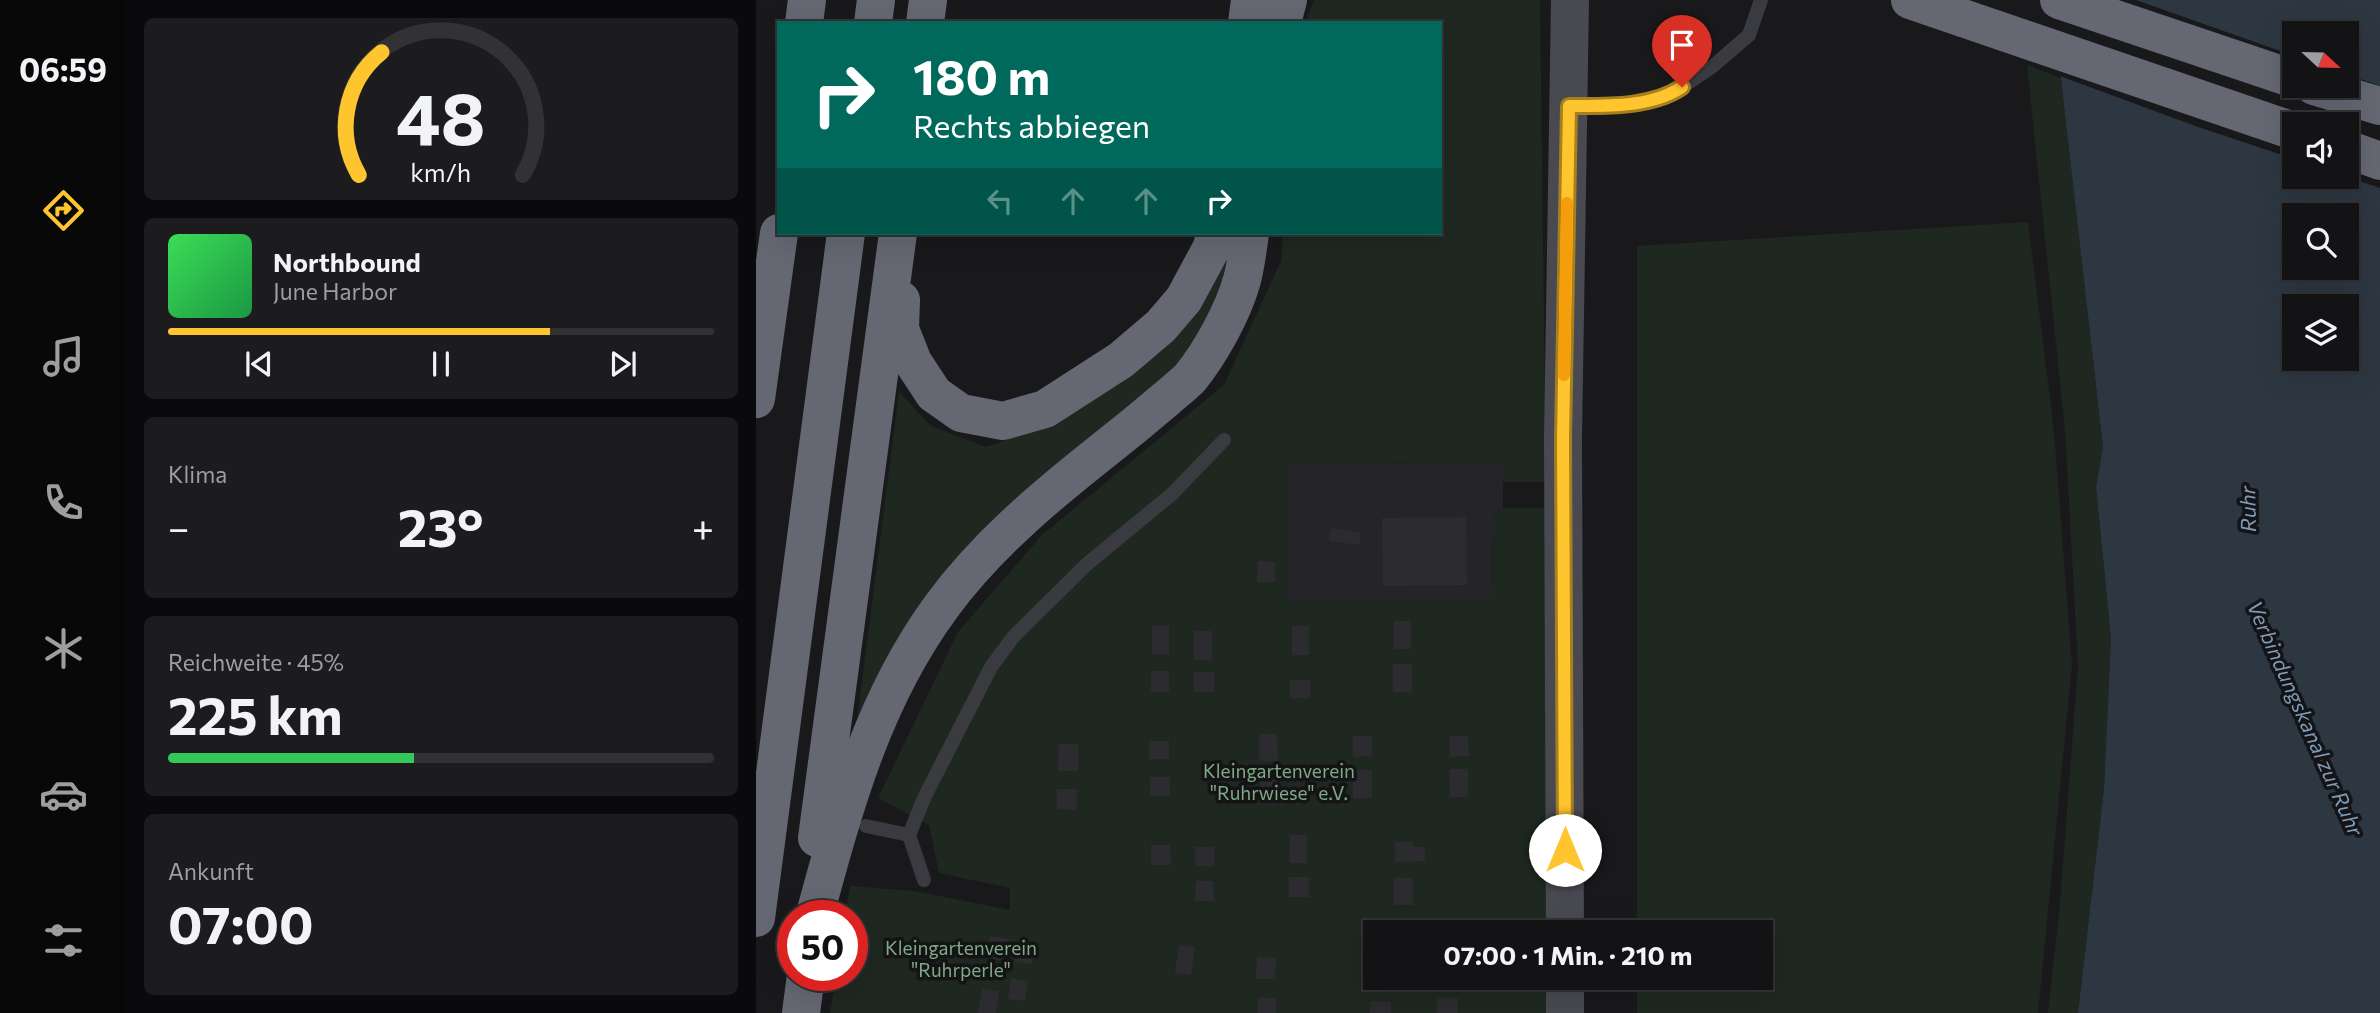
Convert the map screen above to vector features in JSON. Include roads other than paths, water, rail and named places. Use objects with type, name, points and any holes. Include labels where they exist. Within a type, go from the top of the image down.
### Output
[{"type":"highway","points":[[793,21],[794,0]]},
{"type":"highway","points":[[804,21],[807,0]]},
{"type":"highway","points":[[873,21],[876,0]]},
{"type":"highway","points":[[925,21],[928,0]]},
{"type":"highway","points":[[1247,21],[1250,0]]},
{"type":"highway","points":[[1283,21],[1288,0]]},
{"type":"highway","points":[[1910,0],[2282,127]]},
{"type":"highway","points":[[2059,0],[2282,75]]},
{"type":"highway","points":[[2354,98],[2380,106]]},
{"type":"highway","points":[[2359,153],[2380,161]]},
{"type":"highway","points":[[756,399],[779,235]]},
{"type":"highway","points":[[756,918],[846,235]]},
{"type":"highway","points":[[815,900],[817,834],[898,235]]},
{"type":"highway","points":[[905,235],[900,329],[913,362],[934,394],[961,413],[1003,421],[1045,409],[1121,360],[1161,326],[1184,299],[1212,247],[1215,235]]},
{"type":"highway","points":[[819,900],[864,749],[903,664],[941,607],[983,556],[1037,503],[1143,419],[1189,378],[1223,326],[1241,280],[1250,235]]},
{"type":"highway","points":[[801,1013],[804,991]]},
{"type":"main road","points":[[1565,920],[1563,439],[1570,0]]},
{"type":"main road","points":[[1565,990],[1565,1013]]},
{"type":"lane","points":[[1569,106],[1603,106],[1666,98],[1713,66],[1749,35],[1761,0]]},
{"type":"lane","points":[[924,880],[909,835],[925,796],[991,667],[1014,636],[1087,564],[1172,494],[1224,440]]},
{"type":"lane","points":[[866,826],[909,835]]},
{"type":"water","points":[[2052,0],[2380,0],[2380,1013],[2078,1013],[2104,789],[2111,638],[2096,487],[2103,447]]},
{"type":"water label","name":"Ruhr","points":[[2247,509]]},
{"type":"water label","name":"Verbindungskanal zur Ruhr","points":[[2306,718]]},
{"type":"park label","name":"Kleingartenverein \"Ruhrwiese\" e.V.","points":[[1279,781]]},
{"type":"park label","name":"Kleingartenverein \"Ruhrperle\"","points":[[961,958]]}]
